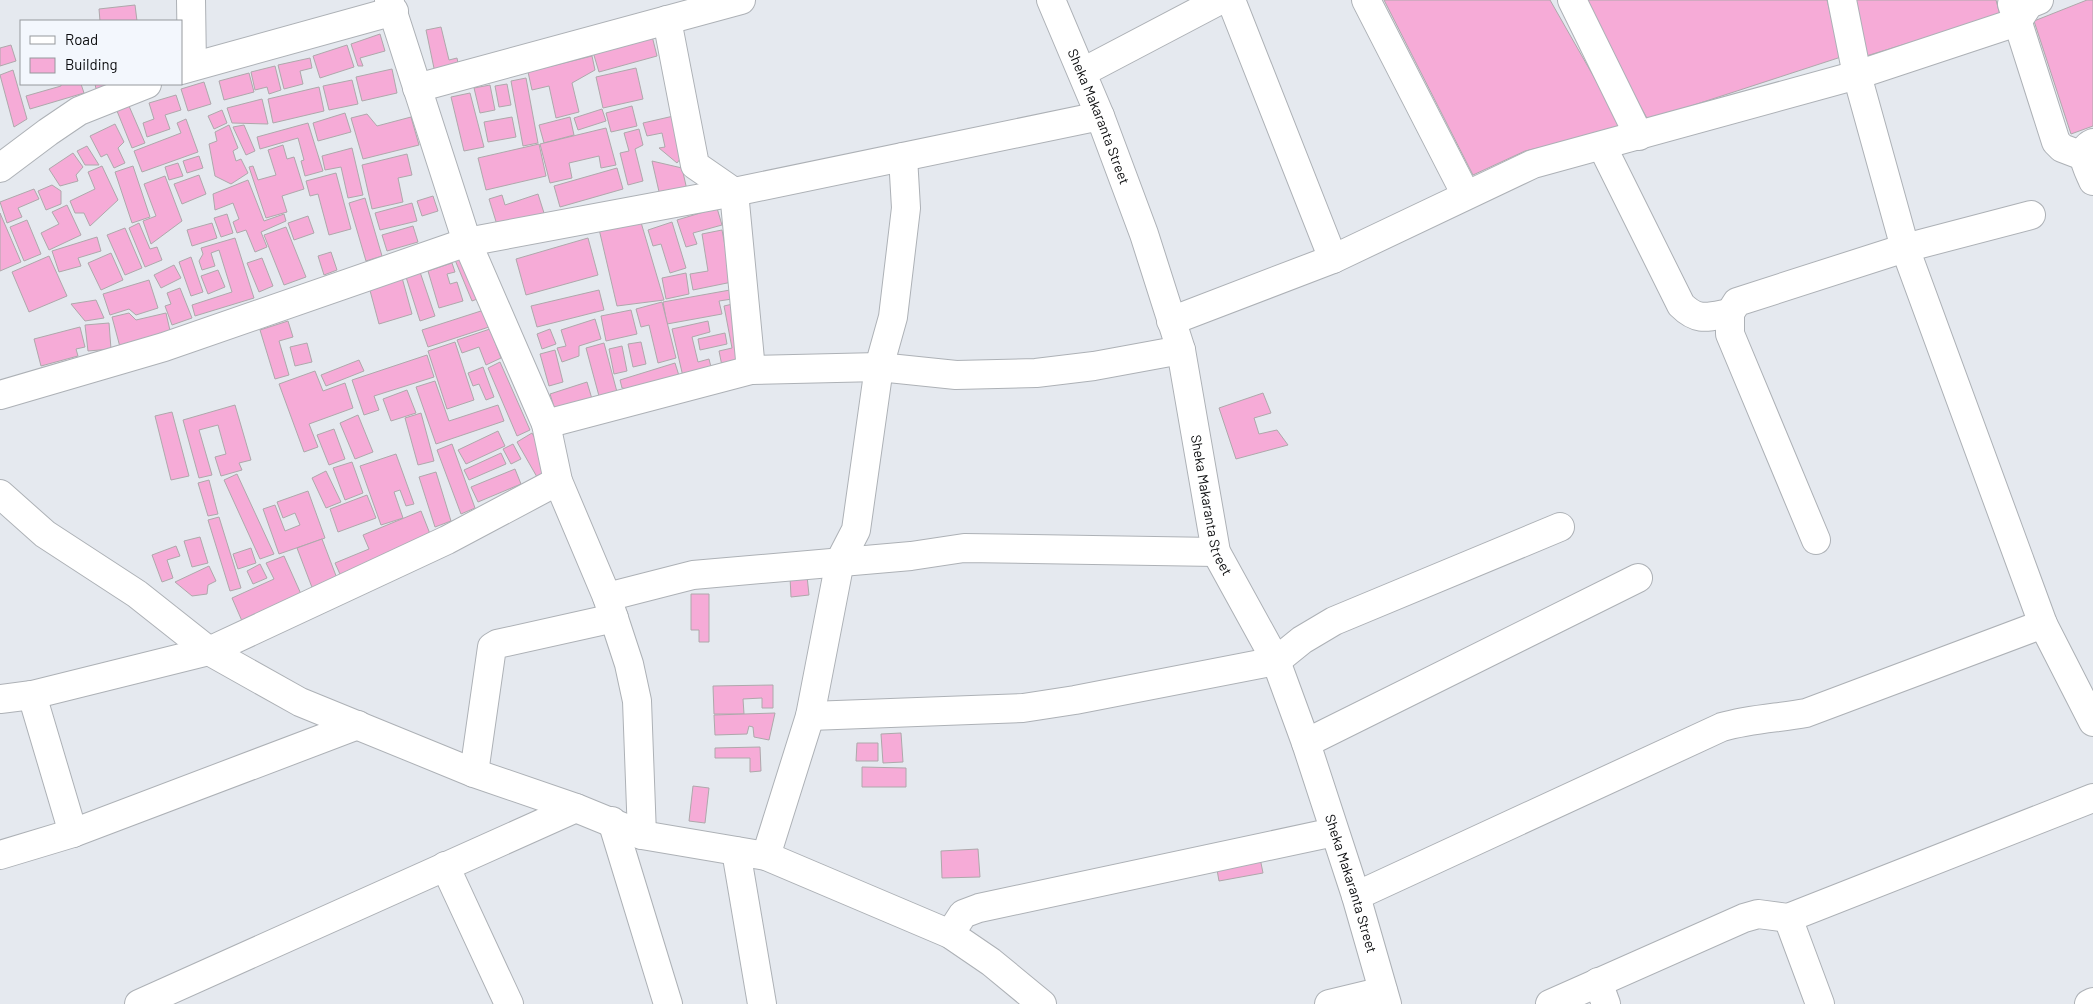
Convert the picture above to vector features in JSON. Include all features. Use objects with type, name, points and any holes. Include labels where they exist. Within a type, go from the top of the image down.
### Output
[{"type":"street","points":[[191,0],[187,68],[391,5],[467,242],[546,424],[558,481],[610,608],[629,664],[637,701],[642,835]]},
{"type":"street","points":[[417,88],[741,0]]},
{"type":"street","name":"Sheka Makaranta Street","points":[[1051,0],[1083,72],[1144,234],[1181,350],[1216,552],[1276,661],[1306,743],[1356,896],[1385,997]]},
{"type":"street","points":[[1083,72],[1220,0]]},
{"type":"street","points":[[1231,0],[1333,260]]},
{"type":"street","points":[[1366,0],[1466,195]]},
{"type":"street","points":[[1572,0],[1639,136]]},
{"type":"street","points":[[1842,0],[1857,74],[1905,248],[2043,624],[2093,722]]},
{"type":"street","points":[[1171,322],[1333,260],[1533,164],[1857,74],[2039,0]]},
{"type":"street","points":[[2014,11],[2056,142],[2062,148],[2088,149],[2093,181]]},
{"type":"street","points":[[667,20],[695,165],[734,192]]},
{"type":"street","points":[[0,168],[79,111],[144,85]]},
{"type":"street","points":[[0,395],[164,347],[467,242],[734,192],[1100,116]]},
{"type":"street","points":[[1602,146],[1681,305],[1690,314],[1704,318],[1730,312]]},
{"type":"street","points":[[766,856],[810,716],[840,561],[856,530],[879,367],[893,317],[905,217],[903,157]]},
{"type":"street","points":[[734,192],[750,370]]},
{"type":"street","points":[[1816,540],[1730,334],[1730,312],[1737,302],[1749,297],[1905,248],[2030,215]]},
{"type":"street","points":[[546,424],[750,370],[879,367],[956,374],[1036,374],[1094,366],[1181,350]]},
{"type":"street","points":[[0,699],[32,695],[209,651],[447,540],[558,481]]},
{"type":"street","points":[[0,494],[45,534],[137,594],[209,651],[300,702],[474,773],[576,808],[642,835],[766,856],[950,934],[991,962],[1042,1004]]},
{"type":"street","points":[[810,716],[1023,708],[1276,661],[1302,640],[1334,621],[1560,526]]},
{"type":"street","points":[[474,773],[492,647],[610,608],[693,575],[911,556],[964,548],[1216,552]]},
{"type":"street","points":[[1306,743],[1638,578]]},
{"type":"street","points":[[1356,896],[1722,727],[1748,720],[1784,717],[1806,712],[2043,624]]},
{"type":"street","points":[[32,695],[73,833]]},
{"type":"street","points":[[0,855],[73,833],[358,725]]},
{"type":"street","points":[[1550,1004],[1602,993],[1744,918],[1758,914],[1788,918],[2093,798]]},
{"type":"street","points":[[139,1004],[576,808]]},
{"type":"street","points":[[612,822],[668,1004]]},
{"type":"street","points":[[950,934],[963,914],[979,908],[1334,832]]},
{"type":"street","points":[[736,851],[762,1004]]},
{"type":"street","points":[[445,866],[509,1004]]},
{"type":"street","points":[[1788,918],[1820,1004]]},
{"type":"street","points":[[1330,1004],[1385,997]]},
{"type":"street","points":[[2089,1004],[2093,1002]]},
{"type":"building","points":[[1384,0],[1550,0],[1623,128],[1525,151],[1473,175]]},
{"type":"building","points":[[1582,0],[1827,0],[1841,57],[1648,120]]},
{"type":"building","points":[[1854,0],[1996,0],[2000,15],[1863,57]]},
{"type":"building","points":[[2087,0],[2093,0],[2093,126],[2071,134],[2034,21]]},
{"type":"building","points":[[135,5],[137,20],[100,20],[99,9]]},
{"type":"building","points":[[441,27],[449,60],[457,58],[459,68],[435,73],[426,30]]},
{"type":"building","points":[[380,34],[385,51],[360,58],[363,66],[358,66],[351,44]]},
{"type":"building","points":[[652,36],[657,56],[599,72],[593,52]]},
{"type":"building","points":[[11,45],[16,61],[0,66],[0,48]]},
{"type":"building","points":[[347,45],[354,67],[320,78],[313,56]]},
{"type":"building","points":[[592,56],[595,70],[572,83],[579,112],[556,118],[549,86],[532,90],[528,72]]},
{"type":"building","points":[[310,58],[312,68],[300,71],[303,84],[284,89],[278,65]]},
{"type":"building","points":[[275,66],[281,90],[269,94],[267,87],[255,90],[251,72]]},
{"type":"building","points":[[636,68],[643,99],[603,108],[596,77]]},
{"type":"building","points":[[392,69],[397,93],[362,101],[356,77]]},
{"type":"building","points":[[13,70],[27,119],[14,127],[0,75]]},
{"type":"building","points":[[249,73],[254,92],[224,100],[219,81]]},
{"type":"building","points":[[526,78],[538,143],[523,146],[511,81]]},
{"type":"building","points":[[352,80],[358,104],[329,110],[323,86]]},
{"type":"building","points":[[204,82],[211,104],[188,111],[181,89]]},
{"type":"building","points":[[507,84],[511,105],[499,107],[495,86]]},
{"type":"building","points":[[81,85],[84,93],[30,109],[26,96],[61,86]]},
{"type":"building","points":[[95,85],[116,85],[96,89]]},
{"type":"building","points":[[490,85],[495,110],[480,113],[474,88]]},
{"type":"building","points":[[319,87],[324,111],[273,123],[268,99]]},
{"type":"building","points":[[470,93],[484,147],[464,151],[451,97]]},
{"type":"building","points":[[176,95],[181,110],[165,115],[170,129],[147,137],[143,123],[154,119],[149,103]]},
{"type":"building","points":[[262,99],[268,124],[232,123],[227,108]]},
{"type":"building","points":[[129,106],[145,143],[132,148],[117,111]]},
{"type":"building","points":[[632,106],[637,126],[611,132],[606,113]]},
{"type":"building","points":[[602,109],[606,121],[578,130],[574,118]]},
{"type":"building","points":[[222,110],[227,123],[214,129],[208,116]]},
{"type":"building","points":[[345,113],[351,132],[318,141],[313,123]]},
{"type":"building","points":[[367,114],[377,126],[411,117],[419,145],[363,159],[351,118]]},
{"type":"building","points":[[678,115],[686,152],[677,163],[659,148],[665,147],[662,133],[647,136],[643,123]]},
{"type":"building","points":[[512,117],[516,137],[488,142],[484,122]]},
{"type":"building","points":[[570,117],[574,135],[544,143],[539,125]]},
{"type":"building","points":[[186,119],[198,152],[142,172],[134,151],[181,133],[177,123]]},
{"type":"building","points":[[308,123],[323,171],[305,176],[301,161],[304,160],[298,138],[260,149],[257,137]]},
{"type":"building","points":[[115,124],[124,142],[118,148],[125,163],[114,168],[107,154],[101,157],[90,136]]},
{"type":"building","points":[[229,125],[238,148],[233,151],[236,161],[241,159],[248,173],[231,184],[215,176],[209,144],[217,141],[215,132]]},
{"type":"building","points":[[244,125],[255,151],[246,155],[233,127]]},
{"type":"building","points":[[606,128],[616,165],[601,168],[599,156],[569,163],[572,178],[550,183],[540,144]]},
{"type":"building","points":[[639,129],[643,145],[635,149],[643,181],[628,185],[620,153],[629,151],[624,133]]},
{"type":"building","points":[[539,144],[546,176],[486,190],[478,158]]},
{"type":"building","points":[[283,145],[287,159],[294,157],[304,189],[282,196],[287,212],[266,218],[249,167],[253,166],[258,180],[276,175],[268,150]]},
{"type":"building","points":[[87,146],[99,165],[85,165],[77,151]]},
{"type":"building","points":[[352,148],[363,195],[348,198],[341,167],[325,170],[322,156]]},
{"type":"building","points":[[73,153],[83,167],[76,175],[78,181],[60,186],[49,169]]},
{"type":"building","points":[[407,154],[412,175],[398,178],[403,202],[372,209],[362,165]]},
{"type":"building","points":[[199,156],[203,168],[187,173],[183,161]]},
{"type":"building","points":[[652,161],[682,168],[687,190],[660,196]]},
{"type":"building","points":[[178,163],[183,176],[169,180],[165,167]]},
{"type":"building","points":[[102,166],[118,200],[90,226],[84,213],[75,213],[70,201],[95,189],[88,172]]},
{"type":"building","points":[[133,166],[150,217],[132,223],[115,172]]},
{"type":"building","points":[[617,168],[623,189],[560,207],[554,186]]},
{"type":"building","points":[[336,173],[351,229],[329,235],[318,194],[310,196],[306,181]]},
{"type":"building","points":[[199,175],[206,194],[182,204],[174,184]]},
{"type":"building","points":[[165,176],[182,221],[151,244],[143,221],[156,216],[144,184]]},
{"type":"building","points":[[248,180],[264,221],[284,214],[286,221],[261,232],[267,247],[255,252],[246,230],[237,233],[233,222],[239,219],[233,203],[215,210],[213,194]]},
{"type":"building","points":[[52,185],[61,191],[61,204],[46,210],[38,191]]},
{"type":"building","points":[[34,189],[39,199],[18,208],[22,217],[7,223],[0,202]]},
{"type":"building","points":[[538,194],[544,213],[498,228],[489,199],[502,195],[505,205]]},
{"type":"building","points":[[433,196],[438,211],[422,216],[417,201]]},
{"type":"building","points":[[365,198],[382,256],[366,261],[349,203]]},
{"type":"building","points":[[412,203],[417,221],[380,230],[375,213]]},
{"type":"building","points":[[67,205],[81,235],[49,250],[41,233],[59,224],[52,212]]},
{"type":"building","points":[[717,208],[722,225],[693,233],[697,244],[686,247],[677,220]]},
{"type":"building","points":[[0,213],[21,262],[0,271]]},
{"type":"building","points":[[227,214],[233,233],[221,237],[214,218]]},
{"type":"building","points":[[308,216],[314,233],[294,240],[288,223]]},
{"type":"building","points":[[640,219],[664,300],[617,306],[599,229]]},
{"type":"building","points":[[27,220],[41,254],[24,261],[10,227]]},
{"type":"building","points":[[672,222],[686,268],[670,273],[661,244],[653,246],[648,230]]},
{"type":"building","points":[[139,223],[150,249],[157,247],[162,260],[145,267],[129,228]]},
{"type":"building","points":[[212,223],[217,238],[192,246],[187,230]]},
{"type":"building","points":[[413,226],[418,242],[387,251],[382,235]]},
{"type":"building","points":[[286,227],[306,277],[284,285],[264,235]]},
{"type":"building","points":[[125,228],[142,268],[125,275],[107,235]]},
{"type":"building","points":[[722,230],[732,282],[693,290],[690,274],[708,271],[702,234]]},
{"type":"building","points":[[97,237],[101,251],[78,258],[81,266],[59,272],[52,251]]},
{"type":"building","points":[[235,238],[254,298],[195,316],[192,305],[232,292],[219,250],[211,253],[215,266],[202,270],[199,261],[203,254],[201,248]]},
{"type":"building","points":[[588,238],[598,275],[526,295],[516,259]]},
{"type":"building","points":[[331,252],[337,270],[324,275],[318,256]]},
{"type":"building","points":[[111,253],[123,280],[101,290],[88,263]]},
{"type":"building","points":[[468,254],[485,296],[472,301],[455,260]]},
{"type":"building","points":[[49,256],[67,296],[29,312],[12,272]]},
{"type":"building","points":[[191,257],[203,292],[191,296],[179,262]]},
{"type":"building","points":[[262,258],[273,286],[259,292],[247,263]]},
{"type":"building","points":[[452,263],[455,272],[447,274],[450,284],[457,282],[463,301],[439,308],[428,271]]},
{"type":"building","points":[[174,265],[181,278],[161,288],[154,275]]},
{"type":"building","points":[[218,270],[225,287],[208,294],[201,276]]},
{"type":"building","points":[[420,272],[435,316],[420,321],[406,277]]},
{"type":"building","points":[[686,273],[689,294],[666,299],[662,278]]},
{"type":"building","points":[[401,274],[412,314],[379,324],[368,283]]},
{"type":"building","points":[[149,280],[158,308],[136,315],[129,309],[110,315],[103,294]]},
{"type":"building","points":[[180,288],[192,318],[172,325],[165,306],[171,304],[167,293]]},
{"type":"building","points":[[599,290],[604,310],[537,327],[531,306]]},
{"type":"building","points":[[730,290],[732,299],[719,301],[722,314],[667,324],[663,302]]},
{"type":"building","points":[[96,300],[104,318],[85,321],[71,304]]},
{"type":"building","points":[[662,302],[676,358],[658,363],[649,325],[641,327],[636,309]]},
{"type":"building","points":[[737,303],[748,361],[722,366],[719,351],[732,348],[724,306]]},
{"type":"building","points":[[484,310],[489,327],[428,347],[422,330]]},
{"type":"building","points":[[631,310],[637,334],[606,341],[601,316]]},
{"type":"building","points":[[129,313],[136,320],[166,313],[171,335],[120,347],[112,317]]},
{"type":"building","points":[[595,319],[601,339],[579,346],[579,356],[562,362],[557,348],[566,346],[561,330]]},
{"type":"building","points":[[288,321],[293,337],[279,341],[289,375],[275,379],[260,330]]},
{"type":"building","points":[[708,321],[710,332],[692,337],[698,362],[709,359],[713,375],[684,381],[672,329]]},
{"type":"building","points":[[109,323],[111,349],[88,351],[85,325]]},
{"type":"building","points":[[80,327],[85,347],[76,349],[78,356],[41,366],[34,339]]},
{"type":"building","points":[[490,329],[501,358],[486,365],[479,347],[462,353],[457,340]]},
{"type":"building","points":[[550,329],[556,344],[542,349],[537,334]]},
{"type":"building","points":[[725,333],[727,344],[700,350],[698,339]]},
{"type":"building","points":[[455,342],[474,400],[447,409],[428,351]]},
{"type":"building","points":[[641,342],[646,364],[633,367],[628,344]]},
{"type":"building","points":[[307,343],[312,362],[295,366],[290,347]]},
{"type":"building","points":[[604,343],[617,392],[599,396],[586,348]]},
{"type":"building","points":[[622,346],[627,371],[614,374],[609,349]]},
{"type":"building","points":[[555,350],[563,382],[549,386],[540,354]]},
{"type":"building","points":[[427,355],[434,377],[374,396],[379,410],[364,415],[352,380]]},
{"type":"building","points":[[359,360],[364,371],[326,386],[321,375]]},
{"type":"building","points":[[500,362],[530,430],[517,436],[488,368]]},
{"type":"building","points":[[675,363],[681,382],[645,392],[622,388],[620,380]]},
{"type":"building","points":[[483,367],[494,397],[486,400],[479,384],[473,386],[468,373]]},
{"type":"building","points":[[315,371],[323,391],[345,383],[353,408],[309,424],[318,447],[304,452],[279,384]]},
{"type":"building","points":[[435,381],[449,421],[498,405],[504,421],[436,444],[416,387]]},
{"type":"building","points":[[587,382],[592,399],[555,410],[550,394]]},
{"type":"building","points":[[407,390],[416,413],[391,421],[383,399]]},
{"type":"building","points":[[1263,393],[1271,413],[1254,418],[1259,434],[1277,430],[1288,445],[1236,459],[1219,408]]},
{"type":"building","points":[[235,405],[251,460],[239,463],[242,470],[221,476],[215,457],[226,454],[218,425],[199,430],[212,475],[199,478],[183,420]]},
{"type":"building","points":[[172,412],[189,476],[171,480],[155,416]]},
{"type":"building","points":[[421,413],[434,461],[418,465],[405,418]]},
{"type":"building","points":[[358,415],[373,452],[355,459],[340,423]]},
{"type":"building","points":[[334,429],[345,459],[329,465],[317,435]]},
{"type":"building","points":[[498,431],[505,446],[466,464],[458,450]]},
{"type":"building","points":[[532,433],[552,470],[537,477],[517,442]]},
{"type":"building","points":[[452,444],[475,508],[461,514],[437,450]]},
{"type":"building","points":[[513,444],[521,459],[511,464],[503,449]]},
{"type":"building","points":[[501,453],[506,464],[469,480],[464,470]]},
{"type":"building","points":[[396,454],[414,504],[406,506],[400,490],[394,492],[403,518],[381,525],[360,466]]},
{"type":"building","points":[[352,462],[363,493],[345,500],[333,468]]},
{"type":"building","points":[[515,469],[521,484],[478,502],[471,487]]},
{"type":"building","points":[[326,471],[341,502],[326,508],[312,478]]},
{"type":"building","points":[[436,472],[451,521],[435,527],[419,477]]},
{"type":"building","points":[[237,474],[274,554],[260,559],[224,480]]},
{"type":"building","points":[[209,480],[218,514],[208,516],[198,483]]},
{"type":"building","points":[[308,491],[325,538],[279,554],[263,509],[275,505],[285,531],[300,525],[295,513],[283,518],[277,502]]},
{"type":"building","points":[[367,495],[376,518],[338,532],[330,509]]},
{"type":"building","points":[[421,511],[434,544],[343,581],[335,563],[369,549],[363,535]]},
{"type":"building","points":[[219,517],[241,588],[230,591],[208,520]]},
{"type":"building","points":[[200,537],[208,563],[192,567],[184,541]]},
{"type":"building","points":[[322,539],[338,581],[313,590],[297,548]]},
{"type":"building","points":[[176,546],[180,556],[167,560],[173,578],[162,582],[152,555]]},
{"type":"building","points":[[251,548],[256,563],[238,569],[233,554]]},
{"type":"building","points":[[284,556],[301,594],[242,621],[232,598],[274,579],[266,563]]},
{"type":"building","points":[[260,564],[267,578],[253,584],[247,571]]},
{"type":"building","points":[[209,566],[216,581],[208,585],[207,594],[192,596],[175,582]]},
{"type":"building","points":[[807,576],[809,595],[791,597],[790,577]]},
{"type":"building","points":[[691,594],[709,594],[709,642],[699,642],[699,630],[691,630]]},
{"type":"building","points":[[773,685],[773,708],[762,708],[762,698],[743,699],[744,714],[714,714],[713,686]]},
{"type":"building","points":[[775,713],[769,740],[754,737],[753,727],[749,726],[747,734],[715,735],[714,715]]},
{"type":"building","points":[[901,733],[903,762],[883,763],[881,734]]},
{"type":"building","points":[[857,743],[878,743],[878,761],[856,761]]},
{"type":"building","points":[[760,747],[761,771],[750,772],[750,758],[715,758],[715,748]]},
{"type":"building","points":[[862,767],[906,768],[906,787],[862,787]]},
{"type":"building","points":[[693,786],[709,788],[705,823],[689,821]]},
{"type":"building","points":[[978,849],[980,877],[942,878],[941,851]]},
{"type":"building","points":[[1259,853],[1263,873],[1219,881],[1216,864]]}]
